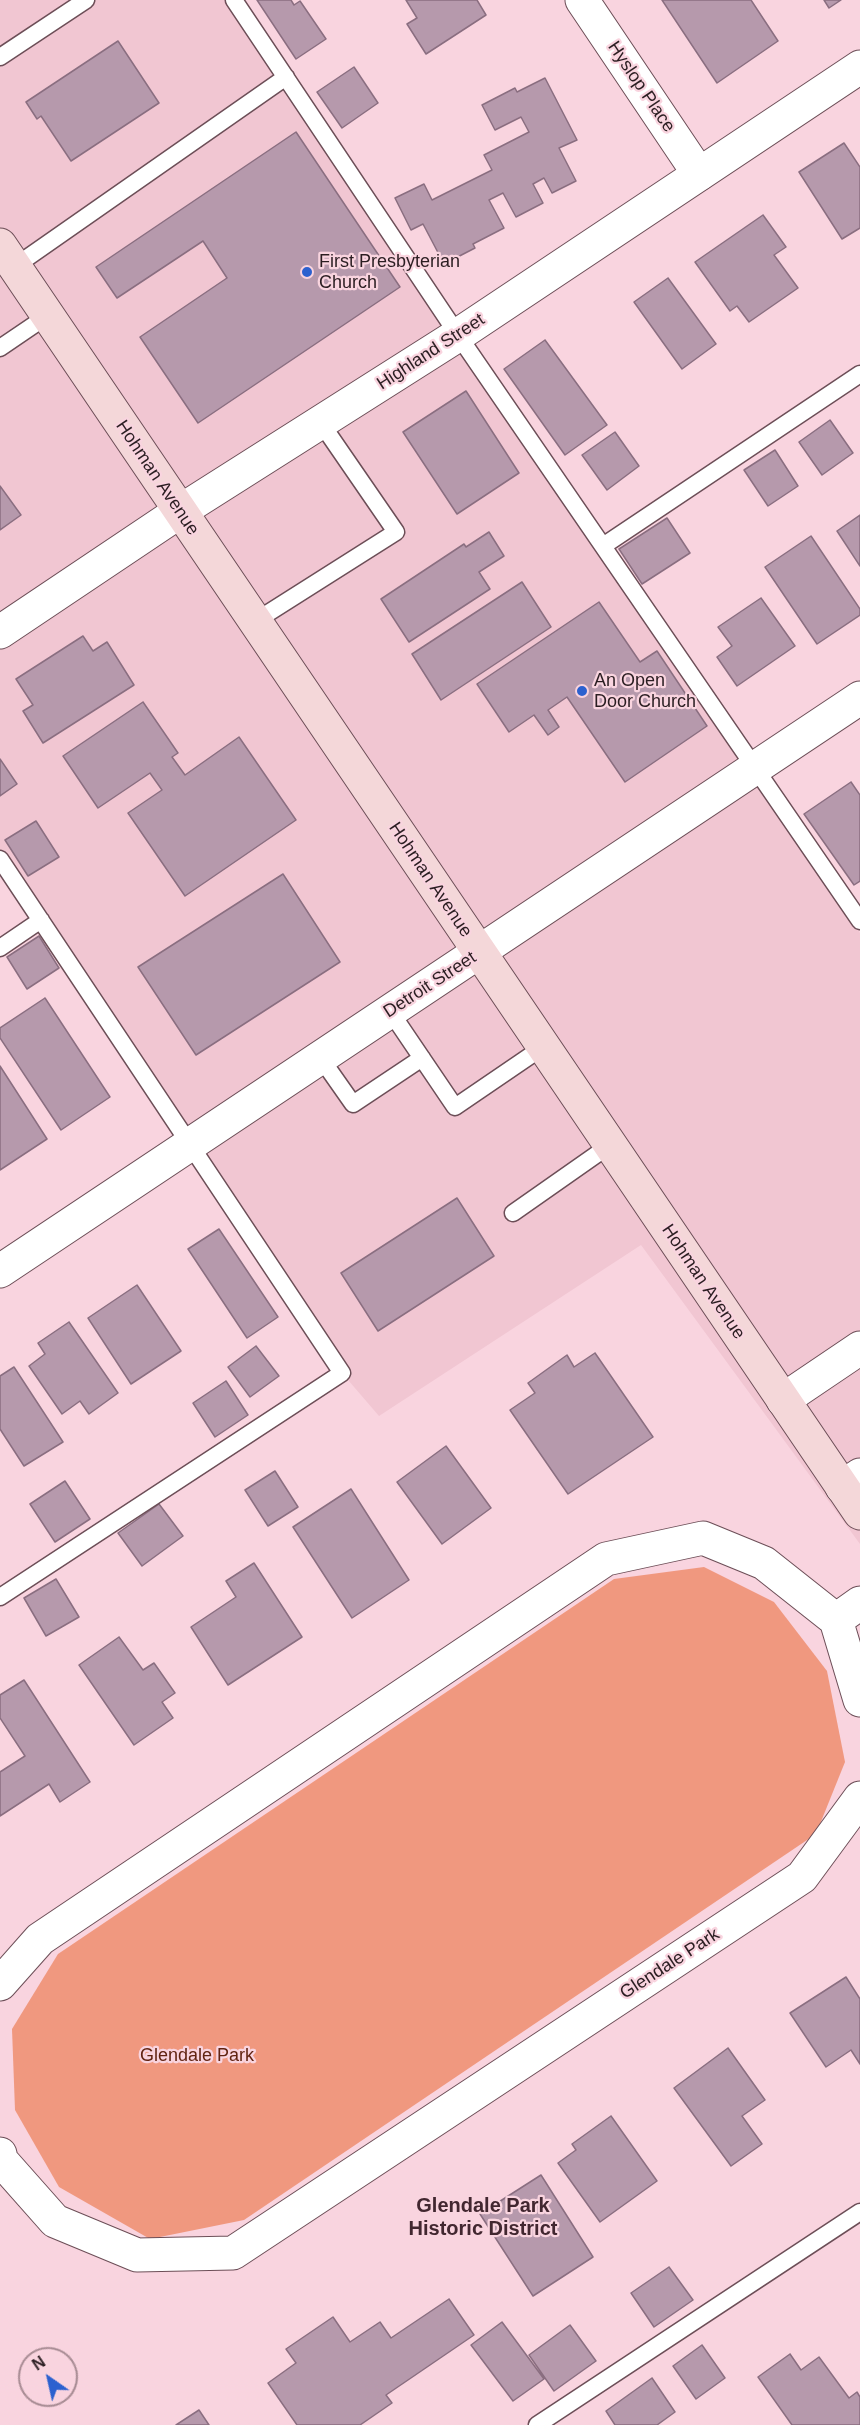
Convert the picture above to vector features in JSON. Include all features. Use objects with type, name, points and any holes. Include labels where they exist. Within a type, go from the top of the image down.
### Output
[{"type":"main road","name":"Hohman Avenue","points":[[4,254],[783,1400],[851,1481],[860,1514]]},
{"type":"street","name":"Hyslop Place","points":[[582,0],[699,174]]},
{"type":"street","name":"Highland Street","points":[[0,632],[179,512],[458,335],[860,67]]},
{"type":"street","name":"Detroit Street","points":[[0,1271],[860,698]]},
{"type":"street","points":[[783,1400],[860,1348]]},
{"type":"street","points":[[0,1984],[40,1939],[606,1559],[703,1538],[764,1563],[848,1611],[860,1700]]},
{"type":"street","name":"Glendale Park","points":[[0,2154],[1,2160],[55,2221],[137,2255],[233,2253],[802,1877],[860,1798]]},
{"type":"lane","points":[[0,57],[86,0]]},
{"type":"lane","points":[[234,0],[458,335],[860,921]]},
{"type":"lane","points":[[4,254],[286,77]]},
{"type":"lane","points":[[0,348],[48,316]]},
{"type":"lane","points":[[603,546],[860,374]]},
{"type":"lane","points":[[254,622],[396,532],[321,423]]},
{"type":"lane","points":[[0,859],[342,1372],[0,1597]]},
{"type":"lane","points":[[0,948],[41,920]]},
{"type":"lane","points":[[390,1011],[454,1107],[543,1047]]},
{"type":"lane","points":[[320,1057],[352,1104],[422,1058]]},
{"type":"lane","points":[[513,1213],[610,1146]]},
{"type":"lane","points":[[537,2425],[860,2212]]},
{"type":"shaded area","points":[[0,0],[235,0],[860,933],[860,1544],[641,1245],[379,1416],[342,1373],[0,859]]},
{"type":"green space","name":"Glendale Park","points":[[704,1567],[774,1602],[827,1671],[845,1762],[816,1834],[244,2220],[150,2239],[59,2187],[15,2110],[12,2029],[58,1954],[614,1579]]},
{"type":"building","points":[[257,0],[291,0],[294,5],[300,1],[326,39],[296,59]]},
{"type":"building","points":[[406,0],[477,0],[486,15],[426,54],[407,24],[417,18]]},
{"type":"building","points":[[662,0],[751,0],[778,41],[717,83]]},
{"type":"building","points":[[824,0],[841,0],[829,8]]},
{"type":"building","points":[[118,41],[159,103],[71,161],[41,116],[37,119],[26,102]]},
{"type":"building","points":[[354,67],[378,103],[342,128],[317,92]]},
{"type":"building","points":[[545,78],[577,140],[559,148],[576,181],[552,193],[544,178],[533,184],[543,203],[516,217],[503,193],[489,200],[504,228],[473,244],[475,248],[444,264],[423,224],[411,230],[395,198],[424,184],[432,200],[492,170],[484,155],[529,132],[521,117],[495,130],[482,105],[515,88],[517,92]]},
{"type":"building","name":"First Presbyterian Church","points":[[296,132],[400,287],[198,423],[140,337],[227,278],[203,241],[117,298],[96,267]]},
{"type":"building","points":[[844,143],[860,167],[860,228],[842,239],[799,172]]},
{"type":"building","points":[[763,215],[786,247],[774,255],[798,288],[749,322],[737,306],[730,311],[695,262]]},
{"type":"building","points":[[668,278],[716,344],[682,369],[634,302]]},
{"type":"building","points":[[545,340],[607,425],[565,455],[504,369]]},
{"type":"building","points":[[466,391],[519,473],[457,514],[403,432]]},
{"type":"building","points":[[830,420],[853,453],[822,475],[799,442]]},
{"type":"building","points":[[615,432],[639,466],[607,490],[582,455]]},
{"type":"building","points":[[775,450],[798,486],[768,506],[744,470]]},
{"type":"building","points":[[0,486],[21,515],[0,530]]},
{"type":"building","points":[[860,515],[860,566],[837,531]]},
{"type":"building","points":[[667,518],[690,553],[642,584],[619,549]]},
{"type":"building","points":[[489,532],[504,556],[479,572],[490,589],[409,642],[381,599],[464,544],[466,547]]},
{"type":"building","points":[[811,536],[860,609],[860,615],[817,644],[765,567]]},
{"type":"building","points":[[522,582],[551,627],[441,700],[412,654]]},
{"type":"building","points":[[761,598],[795,646],[737,686],[717,657],[732,646],[718,627]]},
{"type":"building","name":"An Open Door Church","points":[[599,602],[640,662],[657,651],[707,726],[625,782],[567,697],[548,710],[559,727],[548,735],[534,715],[509,732],[477,684]]},
{"type":"building","points":[[83,636],[93,651],[107,642],[134,685],[43,743],[23,711],[33,705],[16,679]]},
{"type":"building","points":[[143,702],[178,753],[172,757],[185,775],[239,737],[296,820],[185,896],[128,813],[162,790],[150,773],[98,808],[63,756]]},
{"type":"building","points":[[0,759],[17,784],[0,796]]},
{"type":"building","points":[[851,782],[860,795],[860,881],[854,885],[804,814]]},
{"type":"building","points":[[36,821],[59,857],[28,876],[5,840]]},
{"type":"building","points":[[283,874],[340,962],[196,1055],[138,967]]},
{"type":"building","points":[[39,936],[59,968],[27,989],[7,957]]},
{"type":"building","points":[[45,998],[110,1097],[61,1130],[0,1038],[0,1028]]},
{"type":"building","points":[[0,1066],[47,1139],[0,1170]]},
{"type":"building","points":[[457,1198],[494,1256],[378,1331],[341,1273]]},
{"type":"building","points":[[219,1229],[278,1317],[247,1338],[188,1249]]},
{"type":"building","points":[[137,1285],[181,1351],[131,1384],[88,1318]]},
{"type":"building","points":[[69,1322],[118,1393],[89,1414],[80,1401],[62,1414],[29,1366],[45,1354],[38,1343]]},
{"type":"building","points":[[256,1346],[279,1376],[250,1397],[228,1367]]},
{"type":"building","points":[[595,1353],[653,1437],[568,1494],[510,1410],[535,1393],[528,1383],[567,1355],[574,1367]]},
{"type":"building","points":[[14,1367],[63,1442],[24,1466],[0,1429],[0,1376]]},
{"type":"building","points":[[226,1381],[248,1415],[215,1437],[193,1403]]},
{"type":"building","points":[[446,1446],[491,1508],[442,1544],[397,1482]]},
{"type":"building","points":[[275,1471],[298,1507],[268,1526],[245,1490]]},
{"type":"building","points":[[65,1481],[90,1519],[55,1542],[30,1504]]},
{"type":"building","points":[[351,1489],[409,1580],[352,1618],[293,1527]]},
{"type":"building","points":[[159,1504],[183,1536],[142,1566],[118,1533]]},
{"type":"building","points":[[254,1563],[302,1637],[228,1685],[191,1627],[236,1597],[226,1581]]},
{"type":"building","points":[[56,1579],[79,1617],[46,1636],[24,1598]]},
{"type":"building","points":[[119,1637],[143,1670],[154,1663],[175,1693],[162,1702],[173,1718],[134,1745],[79,1665]]},
{"type":"building","points":[[24,1680],[90,1782],[60,1802],[49,1784],[0,1816],[0,1772],[25,1756],[0,1718],[0,1695]]},
{"type":"building","points":[[846,1977],[860,1999],[860,2064],[851,2050],[826,2067],[790,2013]]},
{"type":"building","points":[[728,2048],[765,2100],[742,2116],[762,2144],[731,2166],[674,2088]]},
{"type":"building","points":[[611,2116],[657,2181],[600,2222],[558,2163],[576,2150],[572,2144]]},
{"type":"building","points":[[541,2175],[593,2257],[533,2296],[480,2214]]},
{"type":"building","points":[[669,2267],[693,2300],[654,2327],[631,2293]]},
{"type":"building","points":[[449,2299],[474,2335],[386,2395],[392,2403],[360,2425],[297,2425],[268,2383],[296,2363],[286,2349],[333,2317],[350,2342],[380,2322],[391,2338]]},
{"type":"building","points":[[502,2322],[544,2379],[513,2401],[471,2345]]},
{"type":"building","points":[[570,2325],[596,2361],[554,2391],[529,2355]]},
{"type":"building","points":[[702,2345],[725,2378],[696,2399],[673,2366]]},
{"type":"building","points":[[790,2354],[801,2370],[819,2357],[849,2398],[857,2392],[860,2397],[860,2425],[792,2425],[758,2377]]},
{"type":"building","points":[[652,2378],[675,2412],[657,2425],[615,2425],[606,2411]]},
{"type":"building","points":[[199,2410],[209,2425],[176,2425]]},
{"type":"place","name":"First Presbyterian Church","points":[[307,272]]},
{"type":"place","name":"An Open Door Church","points":[[582,691]]},
{"type":"district","name":"Glendale Park Historic District","points":[[483,2218]]}]
